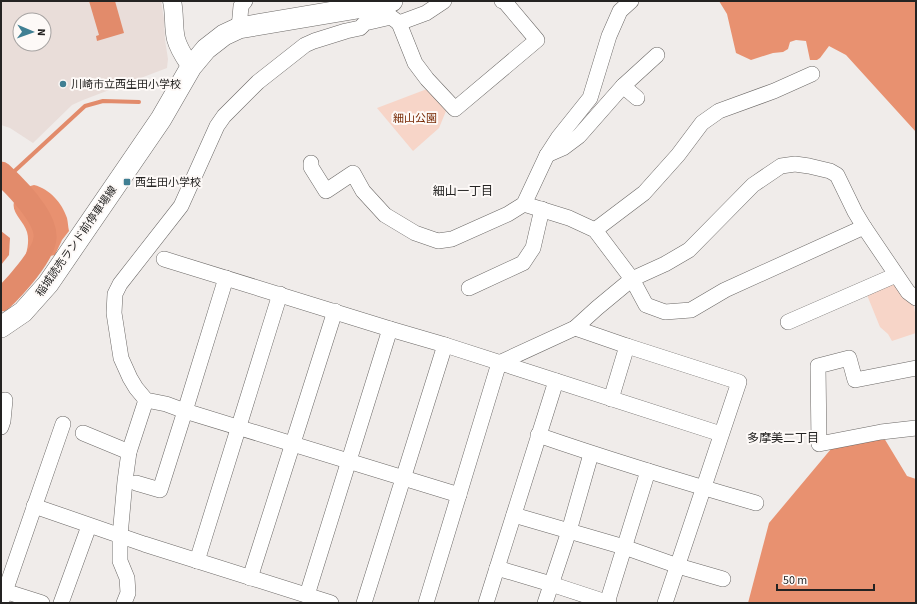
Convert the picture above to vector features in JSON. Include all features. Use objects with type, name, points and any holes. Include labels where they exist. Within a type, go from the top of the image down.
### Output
[{"type":"main road","name":"稲城読売ランド前停車場線","points":[[1,327],[23,312],[48,284],[161,119],[191,68],[206,49],[224,35],[239,28],[392,1]]},
{"type":"street","points":[[172,1],[176,38],[180,50],[191,68]]},
{"type":"street","points":[[239,28],[241,6],[245,1]]},
{"type":"street","points":[[400,23],[426,13],[444,1]]},
{"type":"street","points":[[459,495],[166,404],[146,400],[130,378],[121,358],[114,314],[115,294],[120,284],[180,206],[224,116],[258,82],[305,45],[346,31],[360,28],[365,23],[391,17],[400,23],[415,63],[426,79],[455,109],[537,40],[505,2],[502,1]]},
{"type":"street","points":[[311,164],[311,167],[326,191],[352,173],[363,191],[386,215],[415,233],[438,241],[452,239],[508,214],[524,204],[547,154],[590,98],[609,36],[620,11],[631,1]]},
{"type":"street","points":[[547,154],[563,148],[579,136],[623,86],[657,55]]},
{"type":"street","points":[[595,230],[644,193],[678,155],[702,123],[719,111],[774,91],[812,74]]},
{"type":"street","points":[[623,86],[636,98]]},
{"type":"street","points":[[426,603],[499,363],[575,328],[632,280],[665,264],[689,250],[753,185],[781,166],[795,164],[809,166],[830,171],[837,175],[864,227],[908,292],[916,298]]},
{"type":"street","points":[[524,204],[569,218],[595,230],[632,280],[646,304],[665,312],[691,310],[725,290],[864,227]]},
{"type":"street","points":[[469,288],[523,263],[533,248],[542,209]]},
{"type":"street","points":[[164,259],[445,345],[722,434]]},
{"type":"street","points":[[788,322],[896,275]]},
{"type":"street","points":[[136,484],[160,490],[226,278]]},
{"type":"street","points":[[197,561],[280,294]]},
{"type":"street","points":[[250,578],[335,311]]},
{"type":"street","points":[[575,328],[739,382],[665,603]]},
{"type":"street","points":[[307,595],[390,329]]},
{"type":"street","points":[[364,603],[445,345]]},
{"type":"street","points":[[611,399],[627,346]]},
{"type":"street","points":[[916,368],[855,380],[849,358],[818,366],[818,444],[881,432],[916,428]]},
{"type":"street","points":[[486,603],[556,380]]},
{"type":"street","points":[[1,427],[6,399]]},
{"type":"street","points":[[124,603],[128,593],[127,578],[120,561],[120,536],[125,481],[129,452],[146,400]]},
{"type":"street","points":[[42,603],[2,594],[63,424]]},
{"type":"street","points":[[83,433],[129,452]]},
{"type":"street","points":[[538,435],[591,454],[756,503]]},
{"type":"street","points":[[545,603],[591,454]]},
{"type":"street","points":[[497,568],[608,603],[648,471]]},
{"type":"street","points":[[34,506],[88,526],[331,603]]},
{"type":"street","points":[[514,515],[624,547],[678,566],[723,579]]},
{"type":"street","points":[[61,603],[88,526]]},
{"type":"shaded area","name":"川崎市立西生田小学校","points":[[1,1],[161,1],[168,59],[167,68],[72,105],[33,143],[10,128],[1,125]]},
{"type":"shaded area","points":[[89,1],[115,1],[124,33],[97,41],[96,36],[99,35]]},
{"type":"shaded area","points":[[719,1],[916,1],[916,132],[846,55],[829,46],[817,60],[810,60],[806,41],[796,40],[790,42],[788,49],[783,52],[773,53],[751,60],[736,53],[727,14]]},
{"type":"shaded area","points":[[34,185],[50,193],[59,202],[65,212],[69,231],[62,240],[55,255],[50,256],[45,265],[42,263],[39,265],[26,254],[28,243],[27,232],[14,208],[16,198],[30,186]]},
{"type":"shaded area","points":[[1,231],[10,238],[9,255],[1,265]]},
{"type":"shaded area","points":[[884,438],[907,476],[916,479],[916,603],[748,603],[769,523],[831,449]]},
{"type":"green space","name":"細山公園","points":[[427,89],[446,111],[439,128],[413,151],[377,108]]},
{"type":"green space","points":[[895,282],[914,306],[916,333],[892,341],[888,334],[880,327],[867,295]]},
{"type":"waterway","points":[[7,178],[85,106],[103,101],[139,102]]},
{"type":"waterway","points":[[1,173],[22,194],[36,212],[41,221],[45,238],[40,253],[34,262],[20,280],[1,300]]},
{"type":"place","name":"川崎市立西生田小学校","points":[[63,84]]},
{"type":"place","name":"西生田小学校","points":[[127,182]]},
{"type":"district","name":"細山一丁目","points":[[463,191]]},
{"type":"district","name":"多摩美二丁目","points":[[783,438]]}]
